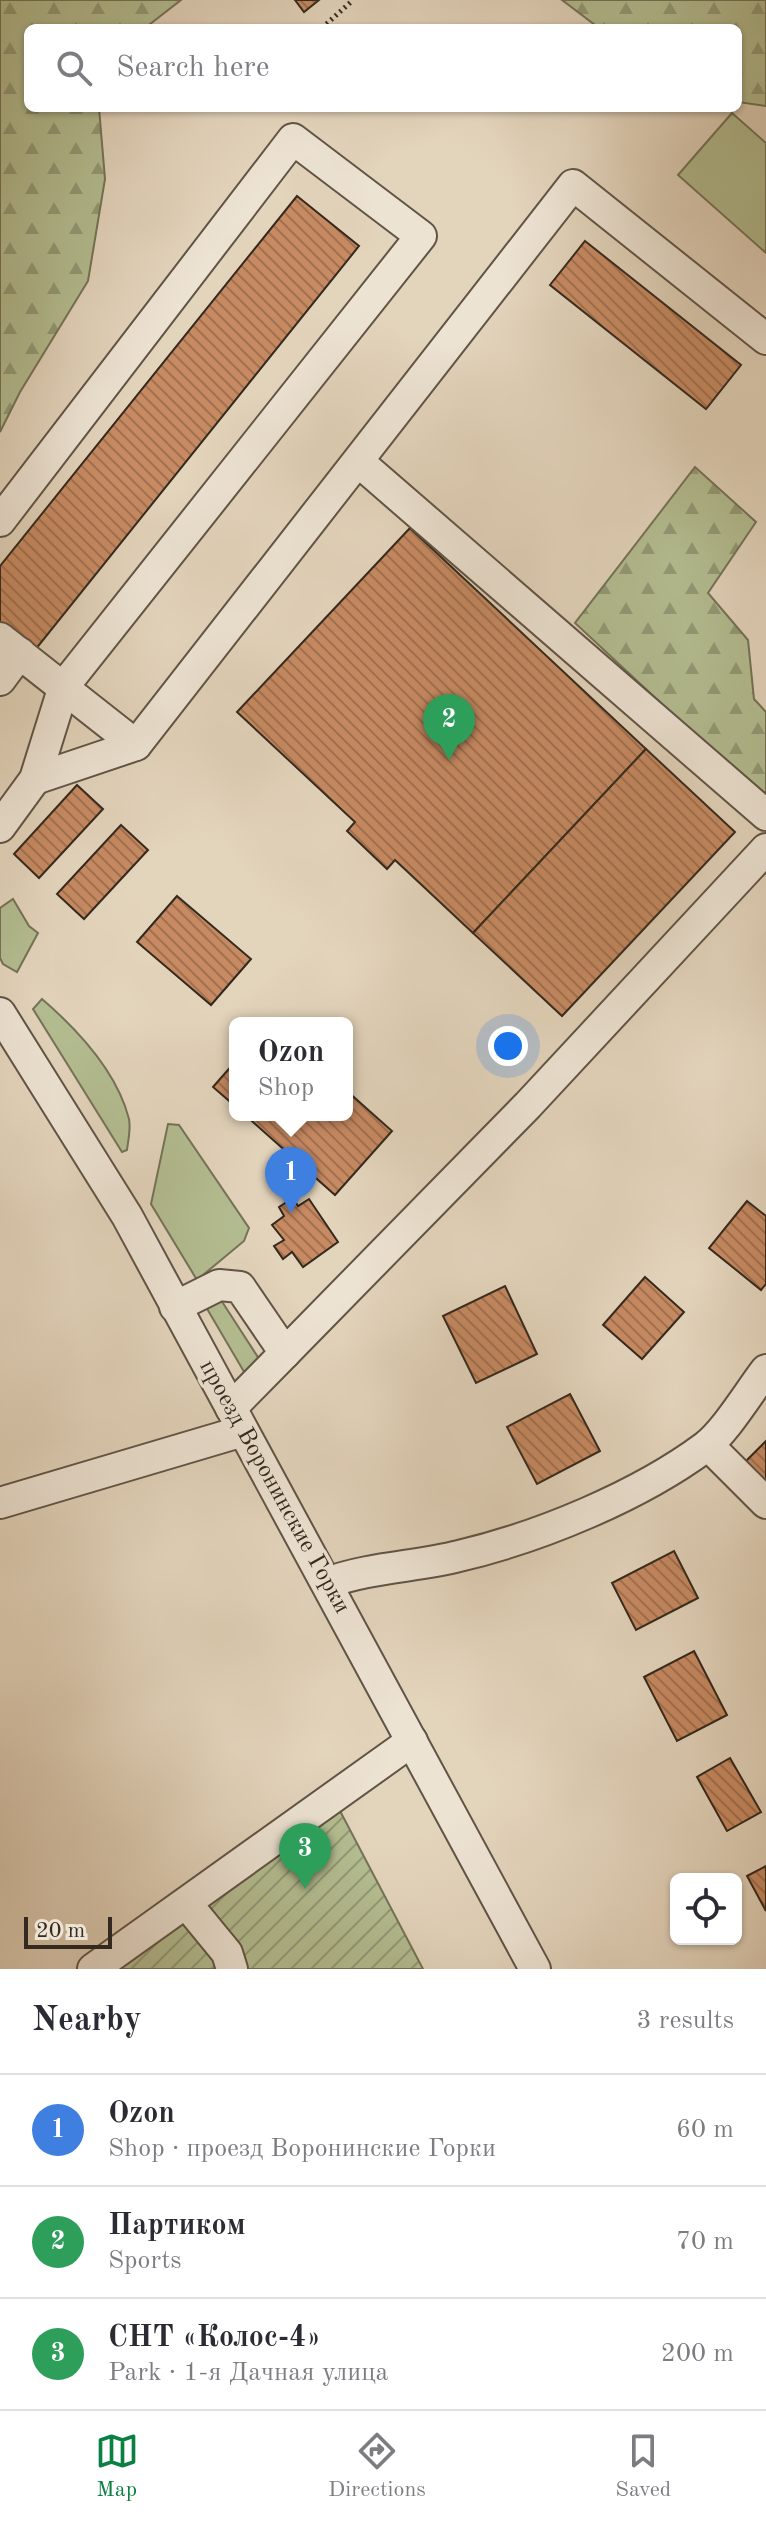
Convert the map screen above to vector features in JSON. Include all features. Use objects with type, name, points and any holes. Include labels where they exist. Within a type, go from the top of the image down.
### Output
[{"type":"street","points":[[0,521],[293,139],[421,236],[64,686],[35,779],[0,827]]},
{"type":"street","points":[[35,779],[136,745],[573,185],[766,339]]},
{"type":"street","points":[[359,462],[766,815]]},
{"type":"street","points":[[0,680],[10,645],[136,745]]},
{"type":"street","points":[[0,1503],[237,1420],[285,1353],[528,1105],[766,849]]},
{"type":"street","name":"проезд Воронинские Горки","points":[[0,1013],[127,1216],[535,1969]]},
{"type":"street","points":[[175,1307],[219,1285],[240,1287],[285,1353]]},
{"type":"street","points":[[327,1583],[346,1576],[460,1556],[555,1525],[638,1487],[708,1445],[766,1370]]},
{"type":"street","points":[[708,1445],[766,1503]]},
{"type":"street","points":[[93,1969],[412,1741]]},
{"type":"street","points":[[186,1903],[227,1953],[232,1969]]},
{"type":"path","points":[[326,24],[353,0]]},
{"type":"green space","points":[[0,0],[181,0],[150,24],[24,24],[24,112],[99,112],[105,179],[88,281],[20,392],[0,432]]},
{"type":"green space","points":[[562,0],[766,0],[766,106],[742,103],[742,24],[594,24]]},
{"type":"green space","points":[[732,113],[766,143],[766,253],[678,175]]},
{"type":"green space","points":[[695,467],[756,522],[708,593],[748,640],[754,699],[766,712],[766,801],[575,623]]},
{"type":"green space","points":[[13,899],[29,926],[38,933],[17,972],[3,964],[0,958],[0,908]]},
{"type":"green space","points":[[42,999],[82,1038],[106,1069],[129,1119],[127,1150],[122,1152],[33,1009]]},
{"type":"green space","points":[[168,1124],[179,1125],[249,1228],[244,1241],[197,1280],[151,1204]]},
{"type":"green space","points":[[219,1297],[263,1365],[250,1382],[206,1307]]},
{"type":"green space","points":[[339,1809],[423,1969],[119,1969]]},
{"type":"building","points":[[295,0],[319,0],[304,12]]},
{"type":"building","points":[[297,196],[359,246],[35,650],[0,622],[0,566]]},
{"type":"building","points":[[585,241],[741,365],[706,409],[550,285]]},
{"type":"building","points":[[410,528],[646,749],[473,933],[395,860],[387,869],[347,831],[355,822],[237,712]]},
{"type":"building","points":[[646,749],[735,832],[562,1016],[473,933]]},
{"type":"building","points":[[77,785],[103,809],[39,878],[14,854]]},
{"type":"building","points":[[121,825],[148,850],[84,919],[57,894]]},
{"type":"building","points":[[177,896],[251,959],[211,1005],[137,942]]},
{"type":"building","points":[[229,1069],[229,1101],[213,1087]]},
{"type":"building","points":[[353,1096],[392,1131],[335,1195],[252,1121],[353,1121]]},
{"type":"building","points":[[293,1198],[298,1206],[309,1199],[338,1242],[303,1267],[292,1252],[283,1259],[274,1246],[284,1240],[272,1225],[284,1216],[279,1207]]},
{"type":"building","points":[[747,1201],[766,1216],[766,1284],[761,1290],[709,1248]]},
{"type":"building","points":[[645,1277],[684,1312],[642,1359],[603,1325]]},
{"type":"building","points":[[505,1286],[537,1354],[476,1383],[443,1316]]},
{"type":"building","points":[[570,1394],[600,1451],[537,1484],[507,1427]]},
{"type":"building","points":[[766,1441],[766,1488],[742,1465]]},
{"type":"building","points":[[674,1551],[698,1598],[636,1630],[612,1583]]},
{"type":"building","points":[[694,1651],[727,1715],[677,1741],[644,1677]]},
{"type":"building","points":[[730,1758],[761,1812],[727,1831],[697,1777]]},
{"type":"building","points":[[766,1866],[766,1911],[747,1876]]},
{"type":"place","name":"Партиком","points":[[449,760]]},
{"type":"place","name":"Ozon","points":[[291,1213]]},
{"type":"place","name":"СНТ «Колос-4»","points":[[305,1889]]}]
